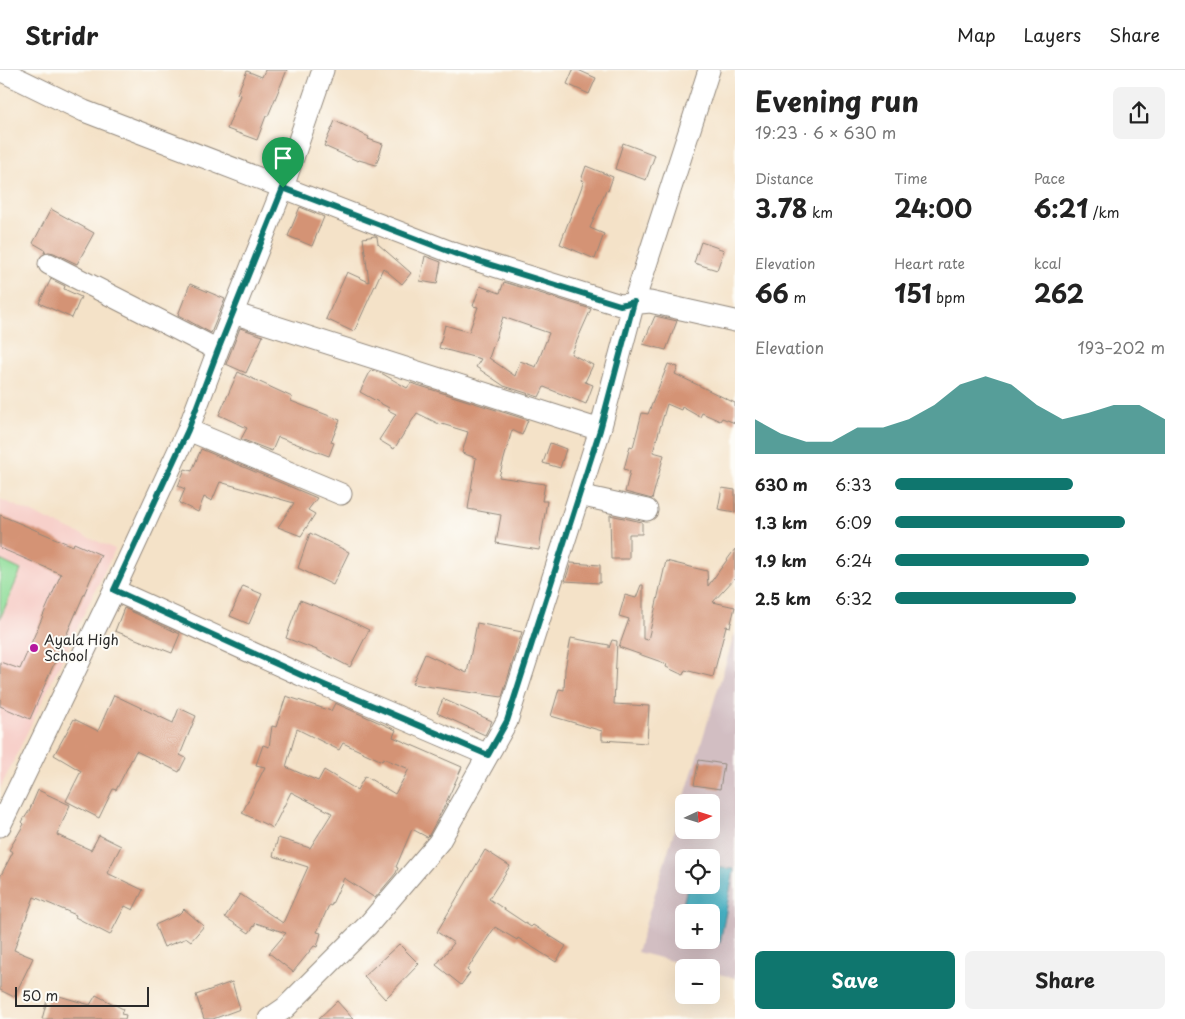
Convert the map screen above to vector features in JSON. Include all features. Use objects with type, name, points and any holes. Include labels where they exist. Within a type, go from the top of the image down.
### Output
[{"type":"street","points":[[0,70],[84,110],[456,254],[620,305],[634,302],[650,302],[735,321]]},
{"type":"street","points":[[0,826],[114,590],[188,430],[283,188],[323,70]]},
{"type":"street","points":[[269,1019],[285,1008],[368,925],[438,842],[507,721],[600,430],[634,302],[709,70]]},
{"type":"street","points":[[49,264],[218,350]]},
{"type":"street","points":[[233,313],[600,430]]},
{"type":"street","points":[[188,430],[341,494]]},
{"type":"street","points":[[579,495],[648,510]]},
{"type":"street","points":[[114,590],[301,675],[488,755]]},
{"type":"shaded area","name":"Ayala High School","points":[[0,499],[115,549],[0,789]]},
{"type":"shaded area","points":[[735,633],[735,978],[720,974],[720,959],[675,959],[675,962],[637,952],[675,828],[675,839],[720,839],[720,794],[686,794]]},
{"type":"green space","points":[[0,560],[21,570],[0,619]]},
{"type":"water","points":[[720,868],[734,869],[720,943],[720,904],[683,904],[686,894],[720,894]]},
{"type":"building","points":[[265,70],[287,70],[257,140],[227,129],[240,95],[237,94],[247,71],[262,77]]},
{"type":"building","points":[[573,70],[578,70],[596,78],[589,94],[567,84]]},
{"type":"building","points":[[335,121],[369,137],[368,139],[383,144],[376,165],[358,161],[324,146]]},
{"type":"building","points":[[623,143],[655,155],[646,180],[615,169]]},
{"type":"building","points":[[586,166],[613,177],[590,228],[604,234],[595,259],[560,244],[584,181],[581,180]]},
{"type":"building","points":[[300,207],[324,217],[312,246],[288,236]]},
{"type":"building","points":[[51,209],[94,233],[77,264],[54,253],[44,253],[45,250],[33,243]]},
{"type":"building","points":[[377,237],[378,244],[411,273],[402,284],[383,268],[354,332],[326,319],[347,272],[369,282],[363,238]]},
{"type":"building","points":[[701,242],[724,250],[717,270],[694,263]]},
{"type":"building","points":[[425,256],[441,262],[437,284],[420,281]]},
{"type":"building","points":[[51,279],[65,286],[64,289],[81,297],[72,318],[39,303]]},
{"type":"building","points":[[504,282],[591,309],[571,354],[593,365],[585,382],[593,385],[586,404],[544,387],[539,397],[504,386],[476,367],[481,359],[439,348],[445,325],[469,332],[478,307],[473,306],[480,286],[500,293]],"holes":[[[503,317],[549,333],[536,367],[520,361],[515,376],[489,358]]]},
{"type":"building","points":[[190,284],[225,299],[211,333],[178,315]]},
{"type":"building","points":[[655,316],[677,321],[666,350],[643,344]]},
{"type":"building","points":[[240,328],[263,336],[246,373],[226,364]]},
{"type":"building","points":[[668,364],[678,367],[675,374],[735,403],[735,423],[722,418],[720,421],[702,413],[700,417],[682,407],[681,410],[667,404],[653,452],[664,455],[652,499],[625,492],[630,471],[624,469],[630,446],[633,447],[642,413],[648,414]]},
{"type":"building","points":[[371,370],[383,374],[407,388],[411,383],[528,420],[522,435],[512,430],[499,477],[545,484],[542,501],[547,501],[539,550],[496,543],[501,515],[468,509],[476,458],[462,453],[468,432],[441,425],[417,413],[394,449],[379,440],[396,414],[360,392]]},
{"type":"building","points":[[238,372],[292,397],[291,401],[340,420],[331,442],[334,443],[329,456],[278,437],[272,451],[241,439],[247,428],[219,415]]},
{"type":"building","points":[[550,443],[566,449],[560,468],[543,463]]},
{"type":"building","points":[[201,449],[317,498],[308,510],[315,514],[301,536],[278,527],[294,503],[220,482],[212,501],[204,497],[198,512],[179,503],[185,489],[178,486],[185,469],[192,471]]},
{"type":"building","points":[[722,488],[735,490],[735,512],[718,509]]},
{"type":"building","points":[[0,515],[73,546],[74,543],[101,555],[30,719],[0,706],[0,662],[20,669],[61,574],[0,548]]},
{"type":"building","points":[[610,515],[642,522],[642,534],[629,534],[629,559],[611,559]]},
{"type":"building","points":[[310,533],[349,552],[333,585],[298,568]]},
{"type":"building","points":[[735,549],[735,578],[713,602],[735,607],[730,627],[726,626],[713,677],[685,670],[683,675],[666,667],[667,664],[619,647],[629,619],[619,616],[625,595],[636,598],[641,585],[643,585],[643,639],[648,640],[666,561],[707,571],[708,586]]},
{"type":"building","points":[[571,563],[600,565],[600,583],[565,581]]},
{"type":"building","points":[[243,586],[262,594],[249,624],[230,616]]},
{"type":"building","points":[[300,600],[341,616],[369,630],[350,667],[317,650],[286,638]]},
{"type":"building","points":[[124,608],[180,634],[172,653],[115,631]]},
{"type":"building","points":[[477,623],[522,632],[502,697],[412,684],[425,654],[467,673]]},
{"type":"building","points":[[571,638],[609,645],[609,648],[612,640],[617,641],[614,704],[649,706],[647,743],[602,740],[602,731],[551,716],[559,689],[564,690],[565,669]]},
{"type":"building","points":[[114,695],[173,723],[179,708],[196,716],[180,755],[186,758],[179,772],[136,751],[116,790],[113,789],[99,818],[66,801],[81,771],[54,755],[74,719],[98,731]]},
{"type":"building","points":[[286,696],[331,711],[335,703],[396,730],[393,737],[462,767],[429,835],[427,837],[412,829],[396,867],[398,868],[396,873],[375,898],[344,878],[317,932],[321,933],[317,947],[314,946],[293,972],[269,953],[286,933],[256,923],[249,933],[225,917],[240,894],[283,923],[308,867],[273,856],[278,838],[310,848],[332,813],[291,792],[273,828],[242,813],[265,767],[256,765],[263,745],[269,747],[272,726],[276,727]],"holes":[[[297,729],[339,750],[343,743],[382,761],[383,758],[409,769],[395,794],[365,776],[357,790],[324,770],[318,781],[286,767]]]},
{"type":"building","points":[[443,699],[492,721],[485,735],[437,713]]},
{"type":"building","points":[[699,760],[724,764],[720,789],[694,785]]},
{"type":"building","points":[[38,790],[70,805],[57,835],[91,850],[99,835],[121,846],[107,873],[143,890],[133,910],[125,906],[110,935],[75,917],[76,915],[34,897],[14,950],[33,958],[14,997],[0,990],[0,877],[13,852],[9,850],[24,824],[22,822]]},
{"type":"building","points":[[485,850],[510,866],[489,899],[531,927],[533,925],[566,946],[556,962],[518,938],[517,940],[495,927],[467,970],[470,973],[461,985],[436,965],[454,943],[437,932]]},
{"type":"building","points":[[184,909],[204,926],[191,941],[187,938],[164,947],[155,925],[179,914]]},
{"type":"building","points":[[399,944],[419,964],[385,999],[364,976]]},
{"type":"building","points":[[232,982],[240,1009],[213,1019],[204,1019],[196,995]]},
{"type":"building","points":[[49,993],[90,1005],[96,995],[123,1009],[121,1014],[126,1015],[125,1019],[42,1019]]},
{"type":"building","points":[[337,1001],[353,1019],[318,1019]]},
{"type":"place","name":"Ayala High School","points":[[34,648]]},
{"type":"route","points":[[283,188],[456,254],[620,305],[634,302],[600,430],[507,721],[488,755],[301,675],[114,590],[188,430],[283,188]]}]
